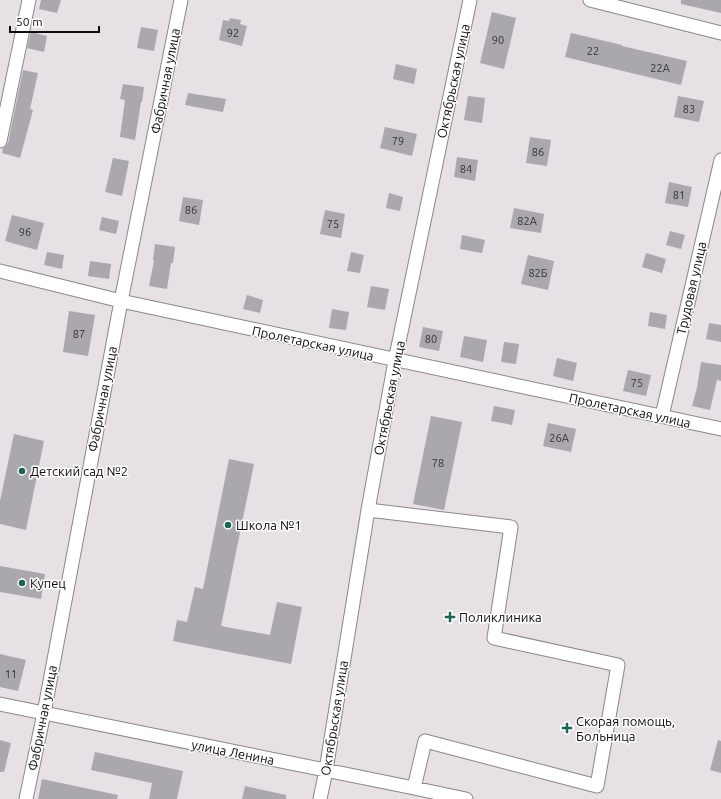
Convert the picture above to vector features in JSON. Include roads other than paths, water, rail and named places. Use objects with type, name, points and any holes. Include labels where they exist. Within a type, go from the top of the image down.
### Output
[{"type":"street","points":[[0,141],[29,0]]},
{"type":"street","name":"Фабричная улица","points":[[26,799],[44,713],[121,301],[181,0]]},
{"type":"street","name":"Октябрьская улица","points":[[320,799],[368,510],[395,360],[470,0]]},
{"type":"street","points":[[590,0],[721,34]]},
{"type":"street","name":"Трудовая улица","points":[[662,416],[721,160]]},
{"type":"street","name":"Пролетарская улица","points":[[0,271],[121,301],[662,416],[721,430]]},
{"type":"street","points":[[368,510],[512,526],[494,638],[618,665],[597,786],[425,741],[414,788]]},
{"type":"street","name":"улица Ленина","points":[[0,704],[466,799]]},
{"type":"place","name":"Детский сад №2","points":[[22,471]]},
{"type":"place","name":"Школа №1","points":[[228,525]]},
{"type":"place","name":"Купец","points":[[22,583]]},
{"type":"place","name":"Поликлиника","points":[[450,617]]},
{"type":"place","name":"Скорая помощь, Больница","points":[[567,728]]}]
